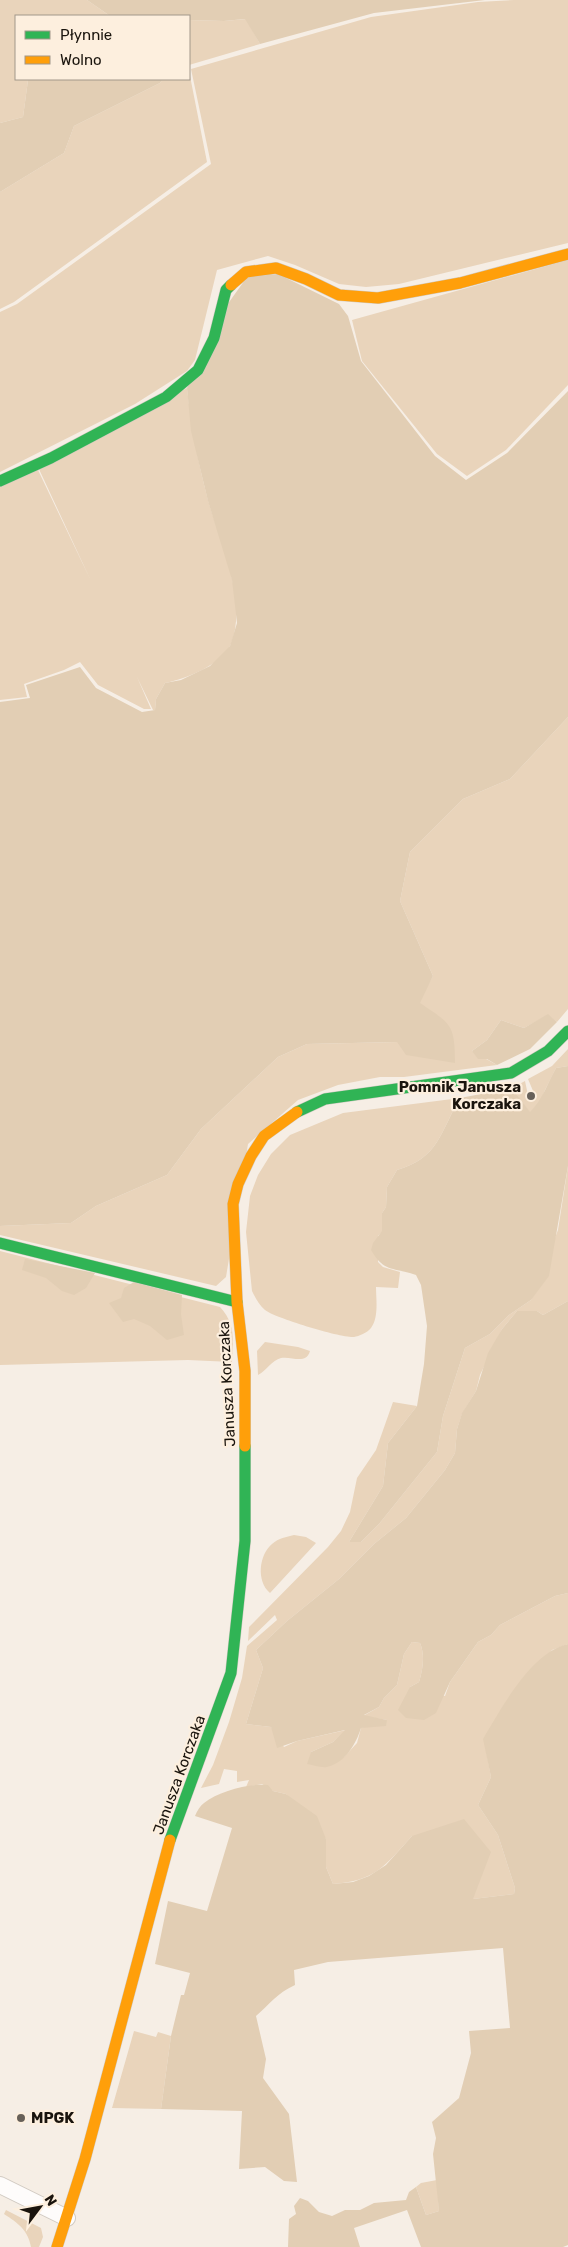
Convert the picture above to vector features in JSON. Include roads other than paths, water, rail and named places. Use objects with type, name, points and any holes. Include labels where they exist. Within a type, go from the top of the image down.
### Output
[{"type":"street","points":[[0,481],[51,458],[166,397],[198,370],[214,338],[226,290],[246,272],[276,268],[306,279],[339,295],[378,298],[460,283],[568,254]]},
{"type":"street","name":"Janusza Korczaka","points":[[58,2247],[170,1840],[231,1673],[246,1540],[245,1372],[237,1302],[233,1204],[238,1184],[251,1156],[264,1136],[302,1109],[326,1099],[511,1073],[548,1051],[568,1031]]},
{"type":"street","name":"Janusza Korczaka","points":[[0,1243],[237,1302]]},
{"type":"street","points":[[0,2185],[67,2218]]},
{"type":"place","name":"Pomnik Janusza Korczaka","points":[[531,1096]]},
{"type":"place","name":"MPGK","points":[[21,2118]]}]
